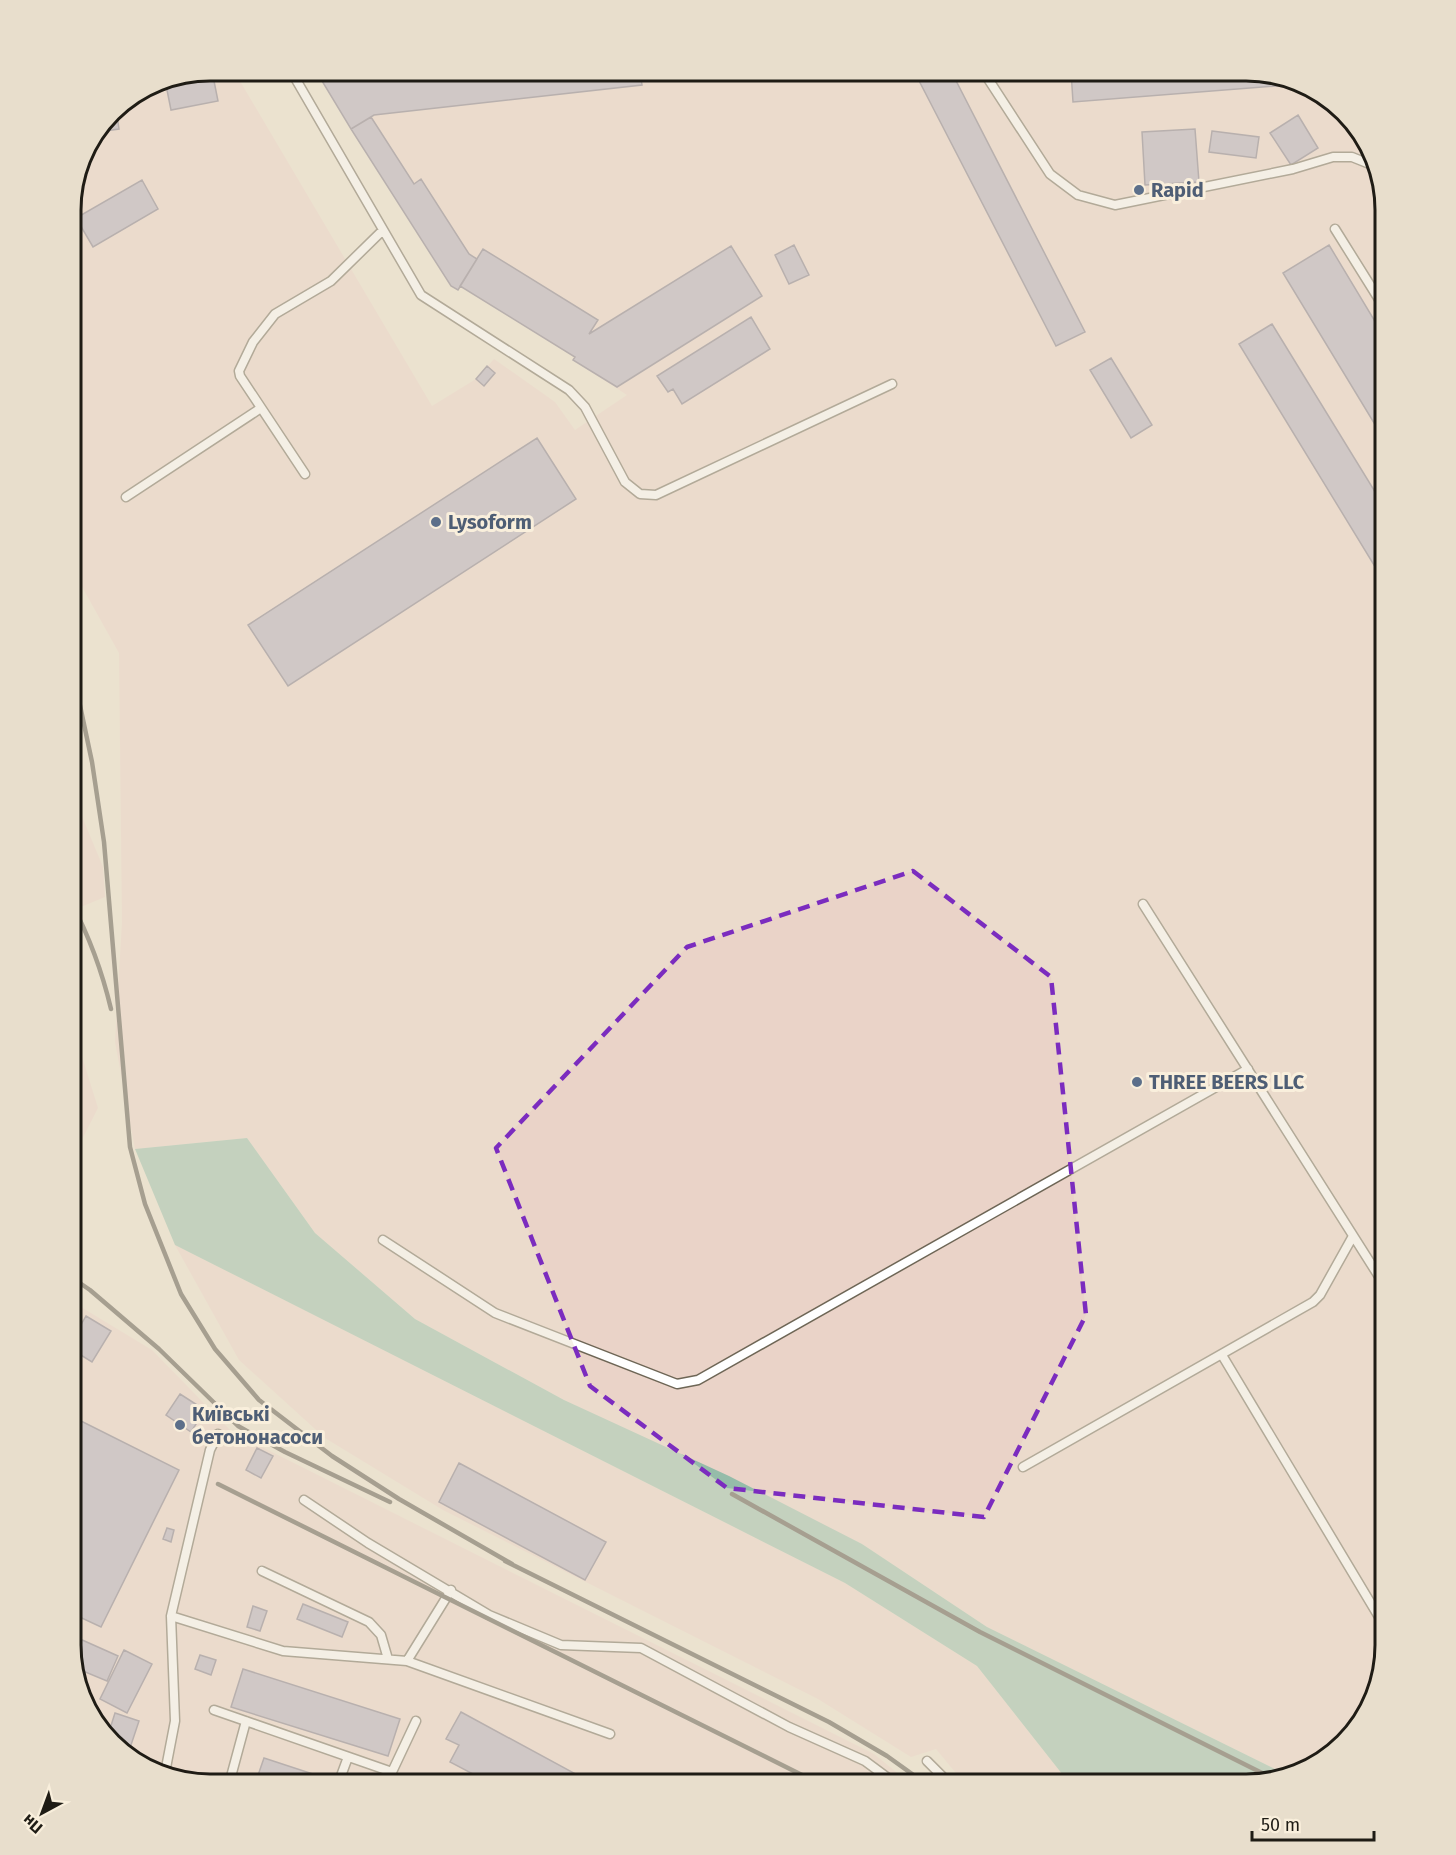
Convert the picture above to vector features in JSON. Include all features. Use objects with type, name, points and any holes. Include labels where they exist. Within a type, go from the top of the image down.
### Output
[{"type":"lane","points":[[297,81],[421,295],[570,390],[585,407],[625,482],[640,494],[656,495],[892,384]]},
{"type":"lane","points":[[990,81],[1050,174],[1078,195],[1115,206],[1293,169],[1333,157],[1352,157],[1366,162]]},
{"type":"lane","points":[[1335,229],[1375,292]]},
{"type":"lane","points":[[304,474],[239,374],[253,342],[275,314],[331,281],[383,230]]},
{"type":"lane","points":[[126,497],[261,408]]},
{"type":"lane","points":[[1143,904],[1375,1269]]},
{"type":"lane","points":[[383,1240],[495,1313],[677,1384],[687,1384],[698,1380],[1248,1069]]},
{"type":"lane","points":[[1023,1467],[1312,1302],[1320,1295],[1353,1236]]},
{"type":"lane","points":[[1222,1355],[1375,1609]]},
{"type":"lane","points":[[166,1766],[175,1721],[171,1616],[210,1450],[218,1434]]},
{"type":"lane","points":[[303,1500],[368,1543],[451,1590],[489,1615],[561,1645],[641,1648],[789,1727],[865,1761],[882,1774]]},
{"type":"lane","points":[[262,1571],[369,1622],[381,1635],[388,1659]]},
{"type":"lane","points":[[407,1661],[451,1590]]},
{"type":"lane","points":[[171,1616],[283,1651],[407,1661],[610,1734]]},
{"type":"lane","points":[[214,1710],[392,1772],[416,1721]]},
{"type":"lane","points":[[233,1774],[246,1722]]},
{"type":"lane","points":[[342,1774],[348,1757]]},
{"type":"lane","points":[[927,1761],[939,1774]]},
{"type":"highlighted area","points":[[913,871],[1051,977],[1086,1315],[984,1517],[727,1488],[590,1386],[496,1148],[687,947]]},
{"type":"shaded area","points":[[240,81],[432,406],[476,379],[494,359],[555,402],[575,430],[627,395],[573,360],[575,357],[461,286],[458,290],[451,286],[322,81],[1254,81],[1271,83],[1303,94],[1337,119],[1358,146],[1365,161],[1371,177],[1375,210],[1375,1645],[1371,1678],[1365,1694],[1358,1709],[1343,1730],[1331,1742],[1303,1761],[1277,1770],[987,1627],[862,1544],[564,1400],[415,1319],[315,1233],[247,1138],[135,1149],[115,1042],[122,922],[119,653],[81,585],[81,202],[85,177],[94,153],[103,139],[119,119],[153,94],[185,83]]},
{"type":"shaded area","points":[[81,814],[103,867],[105,897],[81,907]]},
{"type":"shaded area","points":[[81,1053],[98,1108],[81,1141]]},
{"type":"shaded area","points":[[175,1245],[845,1583],[977,1666],[1062,1774],[957,1774],[936,1749],[911,1757],[818,1699],[443,1510],[325,1438],[239,1360]]},
{"type":"shaded area","points":[[81,1307],[152,1350],[232,1432],[874,1754],[899,1774],[202,1774],[185,1772],[153,1761],[125,1742],[103,1716],[94,1702],[85,1678],[82,1661]]},
{"type":"green space","points":[[247,1138],[315,1233],[415,1319],[564,1400],[729,1476],[862,1544],[987,1627],[1277,1770],[1246,1774],[1062,1774],[977,1666],[845,1583],[175,1245],[135,1149]]},
{"type":"building","points":[[214,81],[218,101],[171,110],[167,89],[185,83]]},
{"type":"building","points":[[322,81],[641,81],[642,85],[374,115],[351,129]]},
{"type":"building","points":[[919,81],[956,81],[1085,332],[1056,346]]},
{"type":"building","points":[[1072,81],[1254,81],[1280,86],[1073,102]]},
{"type":"building","points":[[1298,115],[1318,148],[1291,165],[1270,133]]},
{"type":"building","points":[[371,117],[414,184],[421,179],[469,254],[477,259],[458,290],[451,286],[351,129]]},
{"type":"building","points":[[118,120],[119,129],[109,130]]},
{"type":"building","points":[[1195,129],[1199,182],[1145,185],[1142,132]]},
{"type":"building","points":[[1212,131],[1259,137],[1256,158],[1209,152]]},
{"type":"building","points":[[142,180],[158,209],[93,247],[81,227],[81,215]]},
{"type":"building","points":[[794,245],[809,275],[789,284],[775,255]]},
{"type":"building","points":[[1329,245],[1375,321],[1375,425],[1283,273]]},
{"type":"building","points":[[731,246],[762,296],[617,387],[573,360],[575,357],[460,286],[483,249],[598,320],[589,334]]},
{"type":"building","points":[[751,317],[770,349],[682,404],[673,389],[668,392],[657,376]]},
{"type":"building","points":[[1272,324],[1375,492],[1375,567],[1239,344]]},
{"type":"building","points":[[1111,358],[1152,425],[1131,438],[1090,370]]},
{"type":"building","points":[[487,366],[495,373],[484,386],[476,379]]},
{"type":"building","points":[[537,438],[576,499],[288,686],[248,625]]},
{"type":"building","points":[[86,1316],[111,1331],[92,1362],[81,1355],[81,1325]]},
{"type":"building","points":[[180,1394],[205,1410],[191,1432],[166,1415]]},
{"type":"building","points":[[81,1421],[179,1470],[101,1627],[81,1618]]},
{"type":"building","points":[[257,1448],[273,1456],[261,1478],[246,1470]]},
{"type":"building","points":[[459,1463],[606,1542],[585,1580],[439,1502]]},
{"type":"building","points":[[167,1528],[174,1530],[171,1542],[163,1539]]},
{"type":"building","points":[[303,1604],[348,1622],[342,1637],[297,1619]]},
{"type":"building","points":[[253,1606],[267,1611],[260,1631],[247,1627]]},
{"type":"building","points":[[81,1639],[118,1656],[107,1681],[84,1671]]},
{"type":"building","points":[[124,1650],[152,1664],[127,1713],[100,1699]]},
{"type":"building","points":[[200,1655],[216,1660],[211,1675],[195,1669]]},
{"type":"building","points":[[243,1669],[400,1719],[388,1756],[231,1707]]},
{"type":"building","points":[[461,1712],[576,1774],[473,1774],[450,1762],[459,1745],[446,1739]]},
{"type":"building","points":[[115,1713],[139,1721],[131,1746],[111,1727]]},
{"type":"building","points":[[264,1758],[313,1774],[258,1774]]},
{"type":"railway","points":[[81,710],[92,762],[104,842],[130,1147],[145,1204],[181,1294],[215,1349],[259,1400],[332,1456],[399,1499],[512,1564]]},
{"type":"railway","points":[[81,922],[94,954],[111,1009]]},
{"type":"railway","points":[[81,1284],[159,1349],[238,1426],[285,1452],[390,1502]]},
{"type":"railway","points":[[218,1484],[800,1774]]},
{"type":"railway","points":[[732,1494],[980,1632],[1262,1773]]},
{"type":"railway","points":[[505,1561],[829,1722],[887,1756],[912,1774]]},
{"type":"place","name":"Rapid","points":[[1139,190]]},
{"type":"place","name":"Lysoform","points":[[436,522]]},
{"type":"place","name":"THREE BEERS LLC","points":[[1137,1082]]},
{"type":"place","name":"Київські бетононасоси","points":[[180,1425]]}]
